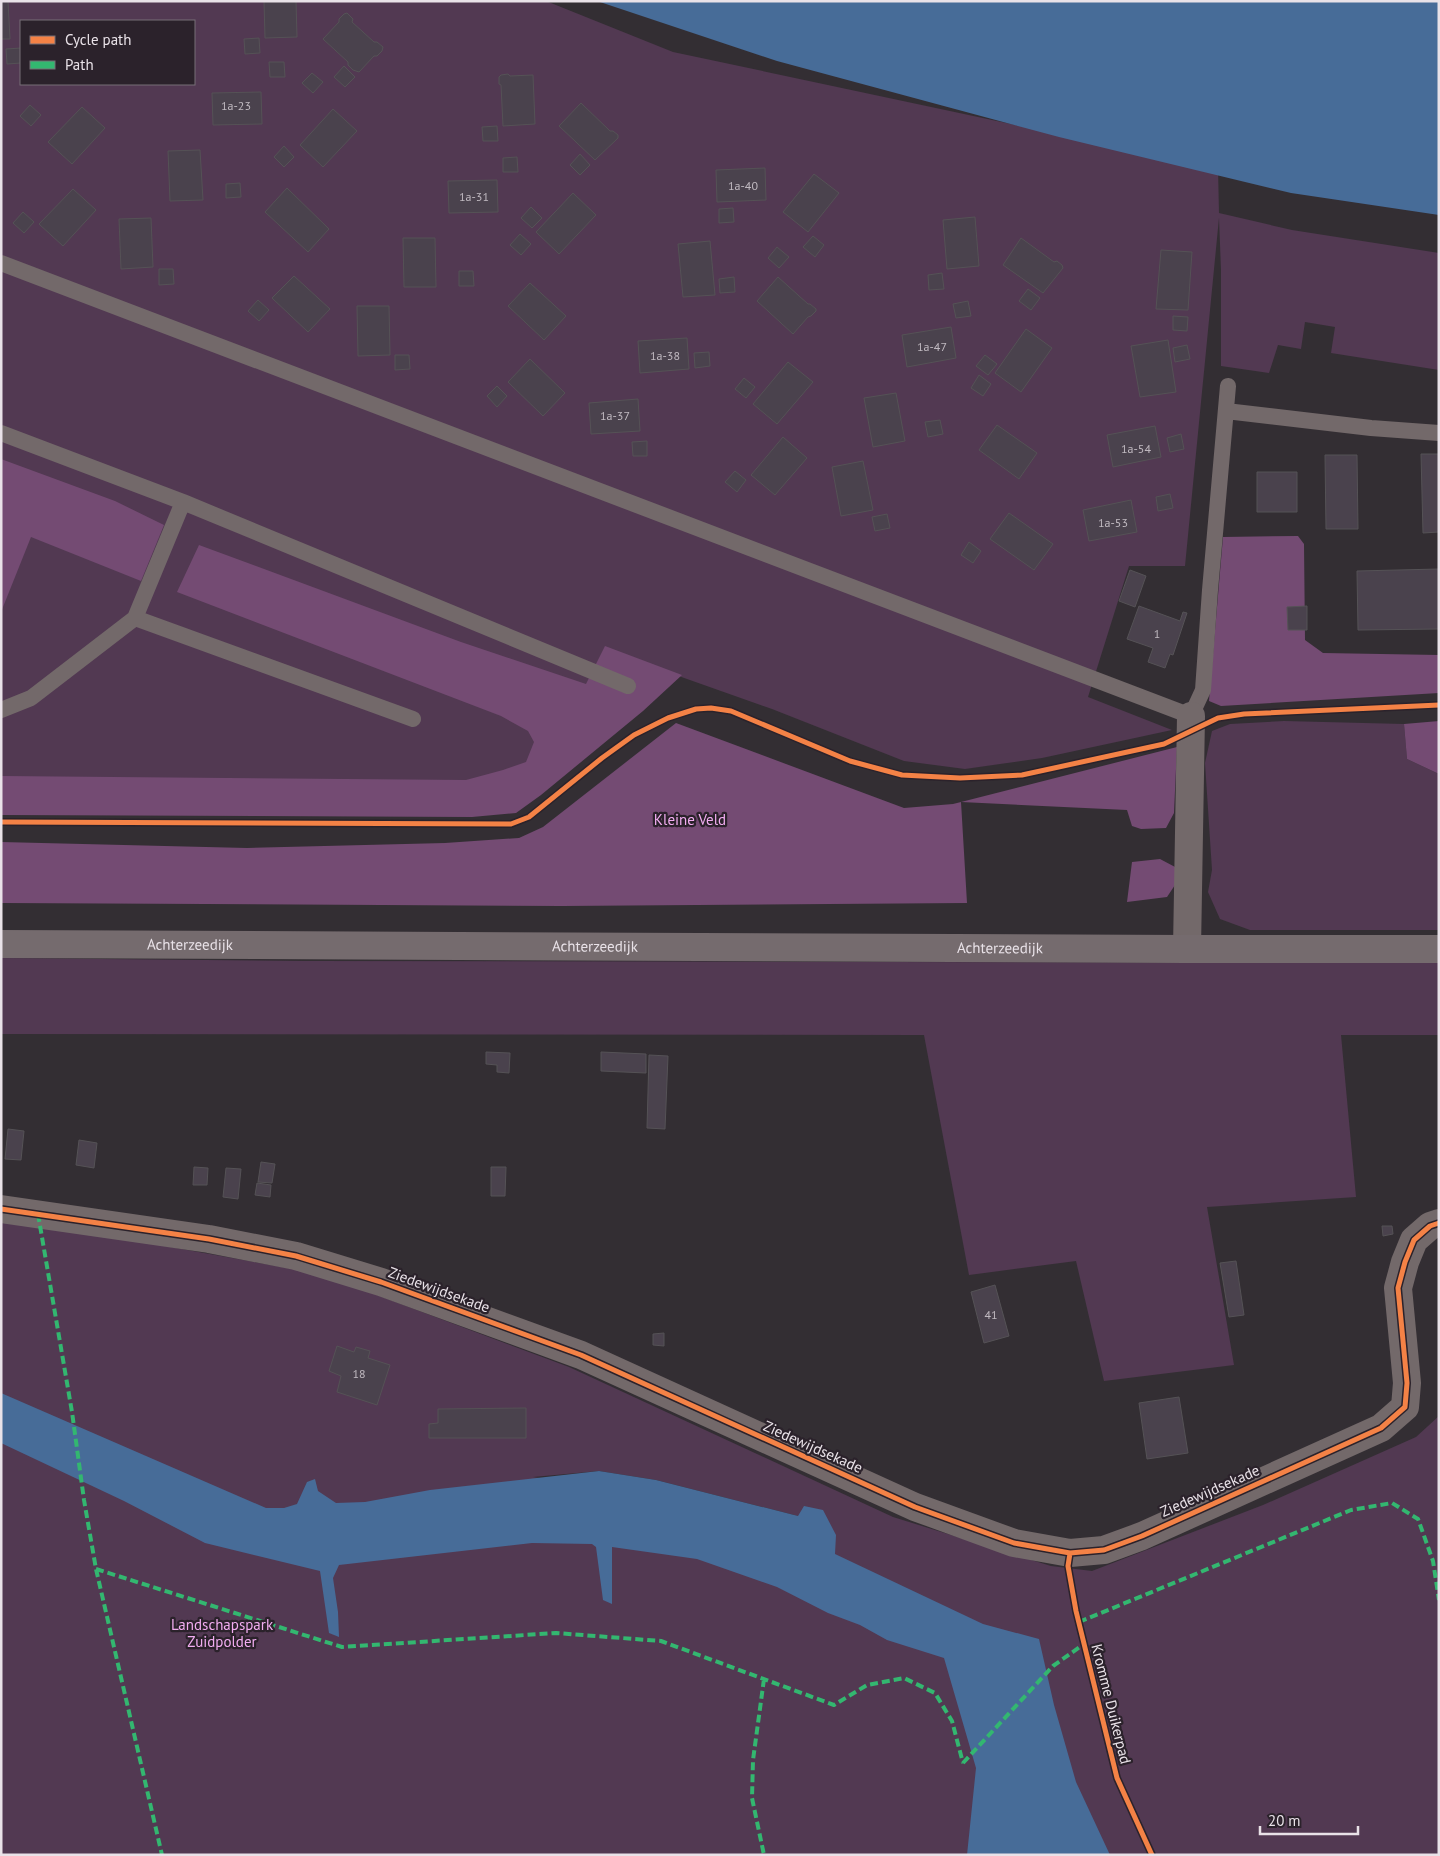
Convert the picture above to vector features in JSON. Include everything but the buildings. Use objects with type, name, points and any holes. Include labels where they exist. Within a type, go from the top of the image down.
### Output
[{"type":"main road","name":"Achterzeedijk","points":[[1,944],[1187,949],[1439,948]]},
{"type":"street","points":[[1187,949],[1191,716]]},
{"type":"street","name":"Ziedewijdsekade","points":[[1,1209],[209,1239],[296,1256],[381,1282],[581,1355],[915,1507],[1014,1543],[1070,1553],[1104,1550],[1142,1536],[1381,1428],[1405,1407],[1407,1384],[1398,1288],[1404,1262],[1414,1240],[1430,1226],[1439,1223]]},
{"type":"lane","points":[[1,263],[1191,716],[1203,690],[1228,386]]},
{"type":"lane","points":[[1226,411],[1371,428],[1439,433]]},
{"type":"lane","points":[[1,433],[183,502],[628,686]]},
{"type":"lane","points":[[1,710],[31,698],[135,618],[183,502]]},
{"type":"lane","points":[[135,618],[413,719]]},
{"type":"green space","points":[[1,1],[546,1],[673,52],[1218,168],[1219,213],[1292,230],[1439,253],[1439,370],[1331,353],[1335,327],[1305,322],[1301,349],[1278,345],[1269,373],[1221,366],[1219,218],[1185,566],[1129,566],[1088,697],[1172,730],[1042,758],[965,769],[904,761],[772,709],[656,668],[492,806],[1,802]]},
{"type":"green space","points":[[1,459],[115,501],[164,525],[141,581],[31,537],[1,612]]},
{"type":"green space","points":[[1298,536],[1304,544],[1305,640],[1323,653],[1439,655],[1439,693],[1221,706],[1209,701],[1223,537]]},
{"type":"green space","points":[[199,545],[461,642],[586,684],[605,646],[682,675],[643,711],[541,795],[516,813],[472,817],[1,815],[1,776],[466,780],[526,762],[534,742],[528,731],[501,716],[177,592]]},
{"type":"green space","points":[[1284,721],[1404,724],[1407,759],[1439,774],[1439,930],[1250,930],[1220,919],[1208,892],[1212,870],[1205,763],[1212,731],[1230,724]]},
{"type":"green space","points":[[1439,721],[1439,774],[1407,759],[1404,724]]},
{"type":"green space","name":"Kleine Veld","points":[[676,723],[904,808],[961,802],[967,903],[562,906],[1,903],[1,842],[247,848],[445,843],[519,838],[543,827]]},
{"type":"green space","points":[[1177,747],[1174,813],[1166,828],[1141,829],[1132,826],[1127,810],[961,802]]},
{"type":"green space","points":[[1160,859],[1177,868],[1175,885],[1167,897],[1127,902],[1132,862]]},
{"type":"green space","points":[[1,958],[305,961],[1439,963],[1439,1035],[1341,1035],[1356,1197],[1207,1207],[1234,1365],[1104,1381],[1076,1261],[969,1275],[924,1035],[1,1034]]},
{"type":"green space","name":"Landschapspark Zuidpolder","points":[[1,1220],[81,1231],[321,1274],[569,1367],[893,1517],[1051,1566],[1092,1571],[1263,1505],[1416,1437],[1439,1416],[1439,1855],[1,1855]],"holes":[[[599,1471],[656,1480],[798,1516],[533,1477]]]},
{"type":"water","points":[[597,1],[1439,1],[1439,215],[1291,193],[1059,137],[777,61]]},
{"type":"water","points":[[1,1393],[266,1508],[284,1508],[297,1504],[307,1482],[315,1479],[318,1491],[336,1503],[365,1502],[430,1490],[599,1471],[656,1480],[798,1516],[804,1506],[823,1510],[836,1535],[835,1554],[983,1624],[1039,1639],[1054,1705],[1076,1782],[1110,1855],[967,1855],[976,1768],[944,1658],[887,1640],[860,1625],[828,1613],[777,1587],[697,1559],[612,1547],[612,1604],[603,1600],[596,1547],[592,1544],[532,1543],[339,1565],[333,1578],[338,1612],[339,1637],[329,1633],[320,1571],[205,1543],[124,1501],[1,1443]]},
{"type":"marked path","points":[[38,1214],[72,1412],[96,1569],[162,1855]]},
{"type":"marked path","points":[[1079,1622],[1351,1510],[1392,1503],[1418,1519],[1433,1561],[1439,1600]]},
{"type":"marked path","points":[[96,1569],[342,1647],[556,1633],[661,1641],[834,1705],[867,1685],[904,1678],[935,1693],[952,1721],[963,1763]]},
{"type":"marked path","points":[[963,1763],[1053,1666],[1084,1644]]},
{"type":"marked path","points":[[764,1679],[753,1760],[752,1798],[764,1855]]},
{"type":"cycle path","points":[[1,822],[511,824],[529,817],[602,758],[634,735],[668,718],[696,709],[711,708],[731,711],[850,761],[902,775],[960,778],[1022,775],[1164,744],[1218,718],[1244,714],[1439,705]]},
{"type":"cycle path","points":[[1,1209],[209,1239],[296,1256],[381,1282],[581,1355],[915,1507],[1014,1543],[1070,1553],[1104,1550],[1142,1536],[1381,1428],[1405,1407],[1407,1383],[1398,1288],[1405,1262],[1414,1240],[1430,1226],[1439,1223]]},
{"type":"cycle path","name":"Kromme Duikerpad","points":[[1070,1553],[1068,1566],[1076,1611],[1117,1778],[1152,1855]]}]
